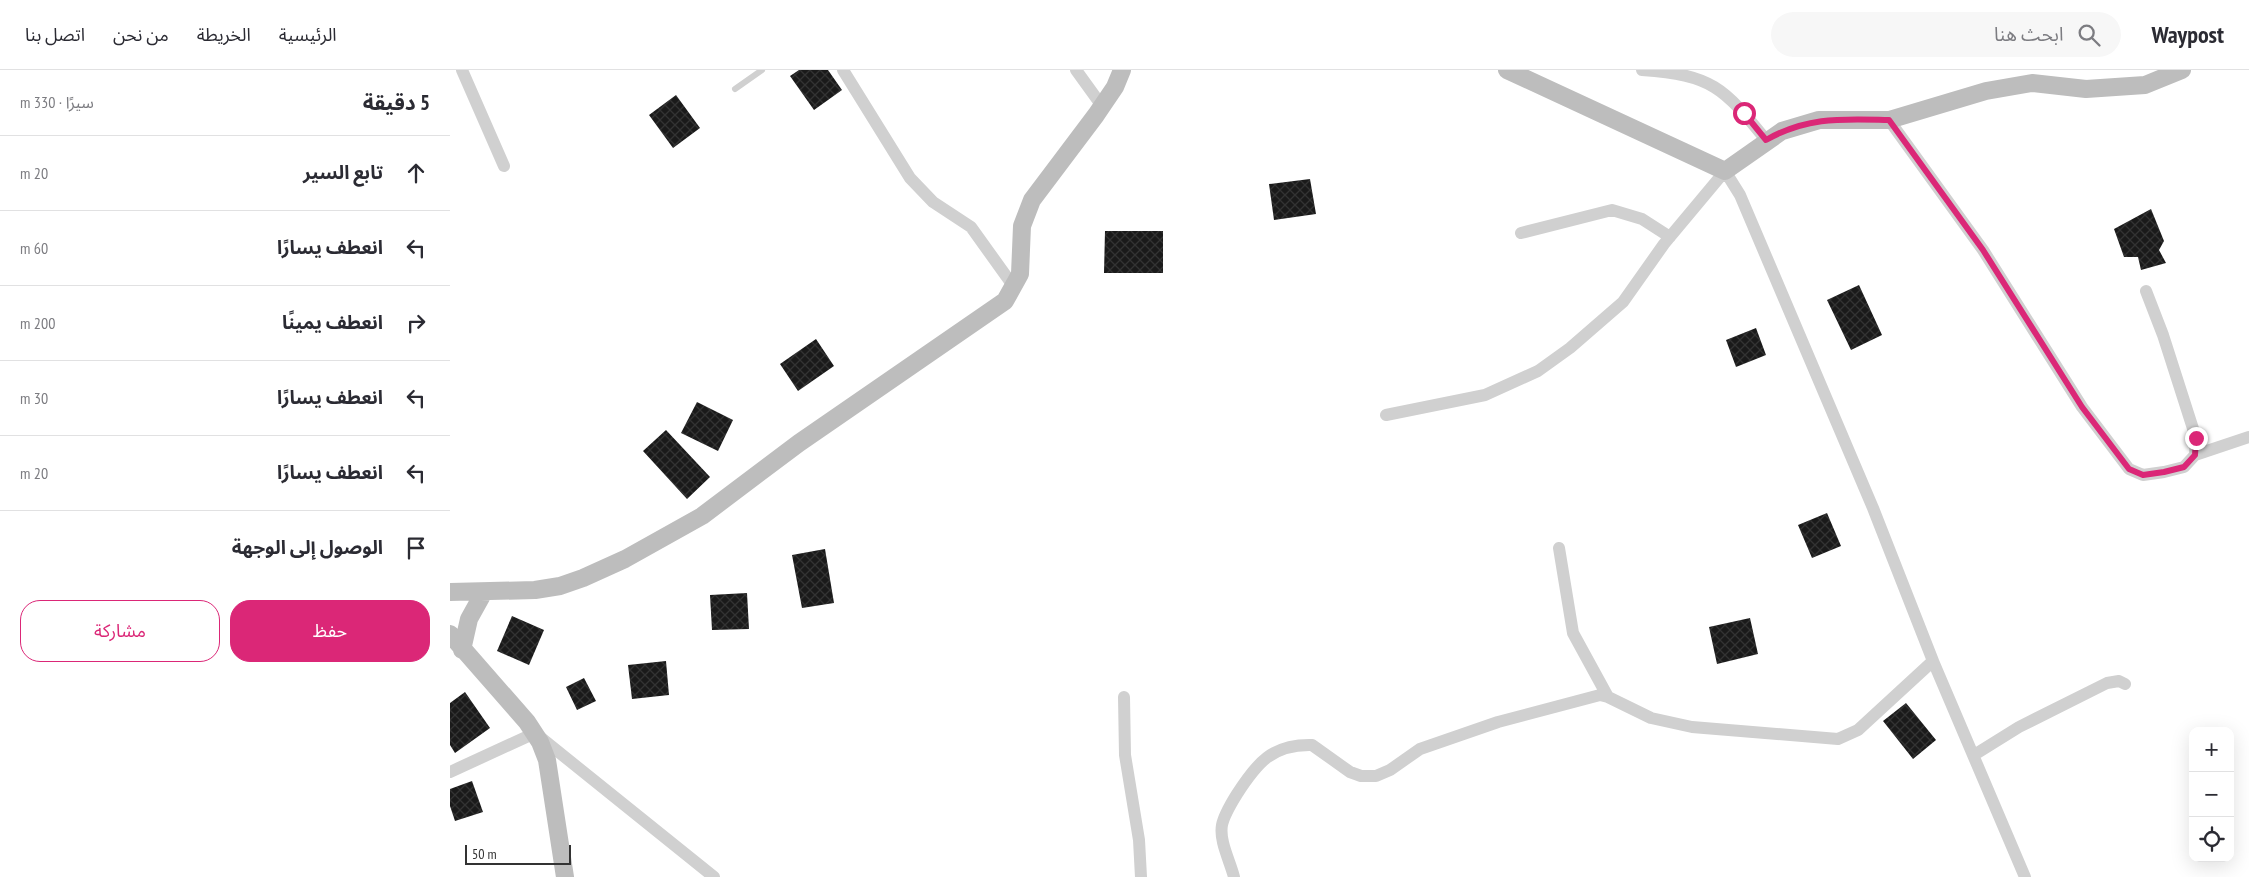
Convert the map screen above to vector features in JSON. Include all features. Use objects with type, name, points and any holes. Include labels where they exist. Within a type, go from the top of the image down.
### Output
[{"type":"main road","points":[[450,592],[535,590],[584,578],[626,559],[702,516],[799,443],[1005,301],[1020,274],[1022,226],[1032,200],[1115,88],[1122,70]]},
{"type":"main road","points":[[1508,70],[1725,171],[1766,140],[1782,131],[1819,120],[1889,120],[2029,76],[2086,89],[2119,88],[2145,85],[2182,70]]},
{"type":"main road","points":[[462,650],[469,619],[484,592]]},
{"type":"main road","points":[[450,634],[535,733],[547,760],[565,877]]},
{"type":"street","points":[[462,70],[504,166]]},
{"type":"street","points":[[843,70],[910,178],[933,202],[971,227],[1014,287]]},
{"type":"street","points":[[1076,70],[1102,106]]},
{"type":"street","points":[[1642,70],[1706,75],[1766,140]]},
{"type":"street","points":[[1889,120],[1983,250],[2082,407],[2129,469],[2143,475],[2184,467],[2195,455],[2249,437]]},
{"type":"street","points":[[1386,414],[1485,395],[1538,370],[1570,348],[1623,302],[1670,237],[1725,171],[1740,195],[1873,508],[1933,661],[2026,877]]},
{"type":"street","points":[[1520,232],[1612,210],[1642,219],[1670,237]]},
{"type":"street","points":[[2146,291],[2190,414],[2196,438],[2195,455]]},
{"type":"street","points":[[1558,548],[1574,633],[1608,697]]},
{"type":"street","points":[[1234,877],[1224,841],[1222,825],[1246,779],[1259,762],[1274,752],[1312,745],[1350,772],[1361,776],[1376,776],[1390,770],[1420,749],[1498,722],[1592,697],[1608,697],[1651,718],[1692,727],[1838,739],[1858,730],[1933,661]]},
{"type":"street","points":[[1974,755],[2019,727],[2107,683],[2119,682],[2125,684]]},
{"type":"street","points":[[1124,697],[1125,755],[1139,840],[1141,877]]},
{"type":"street","points":[[450,772],[535,733],[714,877]]},
{"type":"lane","points":[[734,90],[762,70]]},
{"type":"building","points":[[799,70],[828,70],[842,90],[814,110],[790,76]]},
{"type":"building","points":[[676,95],[700,128],[673,148],[649,115]]},
{"type":"building","points":[[1310,179],[1316,214],[1274,220],[1269,184]]},
{"type":"building","points":[[2151,209],[2164,241],[2159,250],[2166,263],[2141,270],[2138,257],[2124,257],[2114,229]]},
{"type":"building","points":[[1105,231],[1163,231],[1163,273],[1104,273]]},
{"type":"building","points":[[1859,285],[1882,335],[1851,350],[1827,300]]},
{"type":"building","points":[[1756,328],[1766,355],[1736,367],[1726,340]]},
{"type":"building","points":[[816,339],[834,366],[798,391],[780,364]]},
{"type":"building","points":[[697,402],[733,420],[718,451],[681,433]]},
{"type":"building","points":[[666,430],[710,477],[687,499],[643,451]]},
{"type":"building","points":[[1827,513],[1841,546],[1812,558],[1798,525]]},
{"type":"building","points":[[825,549],[834,603],[802,608],[792,555]]},
{"type":"building","points":[[747,593],[749,629],[712,630],[710,595]]},
{"type":"building","points":[[512,616],[544,630],[529,665],[497,651]]},
{"type":"building","points":[[1750,618],[1758,654],[1717,664],[1709,627]]},
{"type":"building","points":[[666,661],[669,695],[632,699],[628,665]]},
{"type":"building","points":[[584,678],[596,701],[577,710],[566,687]]},
{"type":"building","points":[[465,692],[490,728],[455,753],[450,745],[450,703]]},
{"type":"building","points":[[1906,703],[1936,740],[1913,759],[1883,721]]},
{"type":"building","points":[[472,781],[483,812],[455,821],[450,806],[450,789]]},
{"type":"route","points":[[1744,113],[1766,140],[1782,131],[1819,120],[1889,120],[1983,250],[2082,407],[2115,454],[2129,469],[2143,475],[2184,467],[2195,455],[2196,438]]}]
